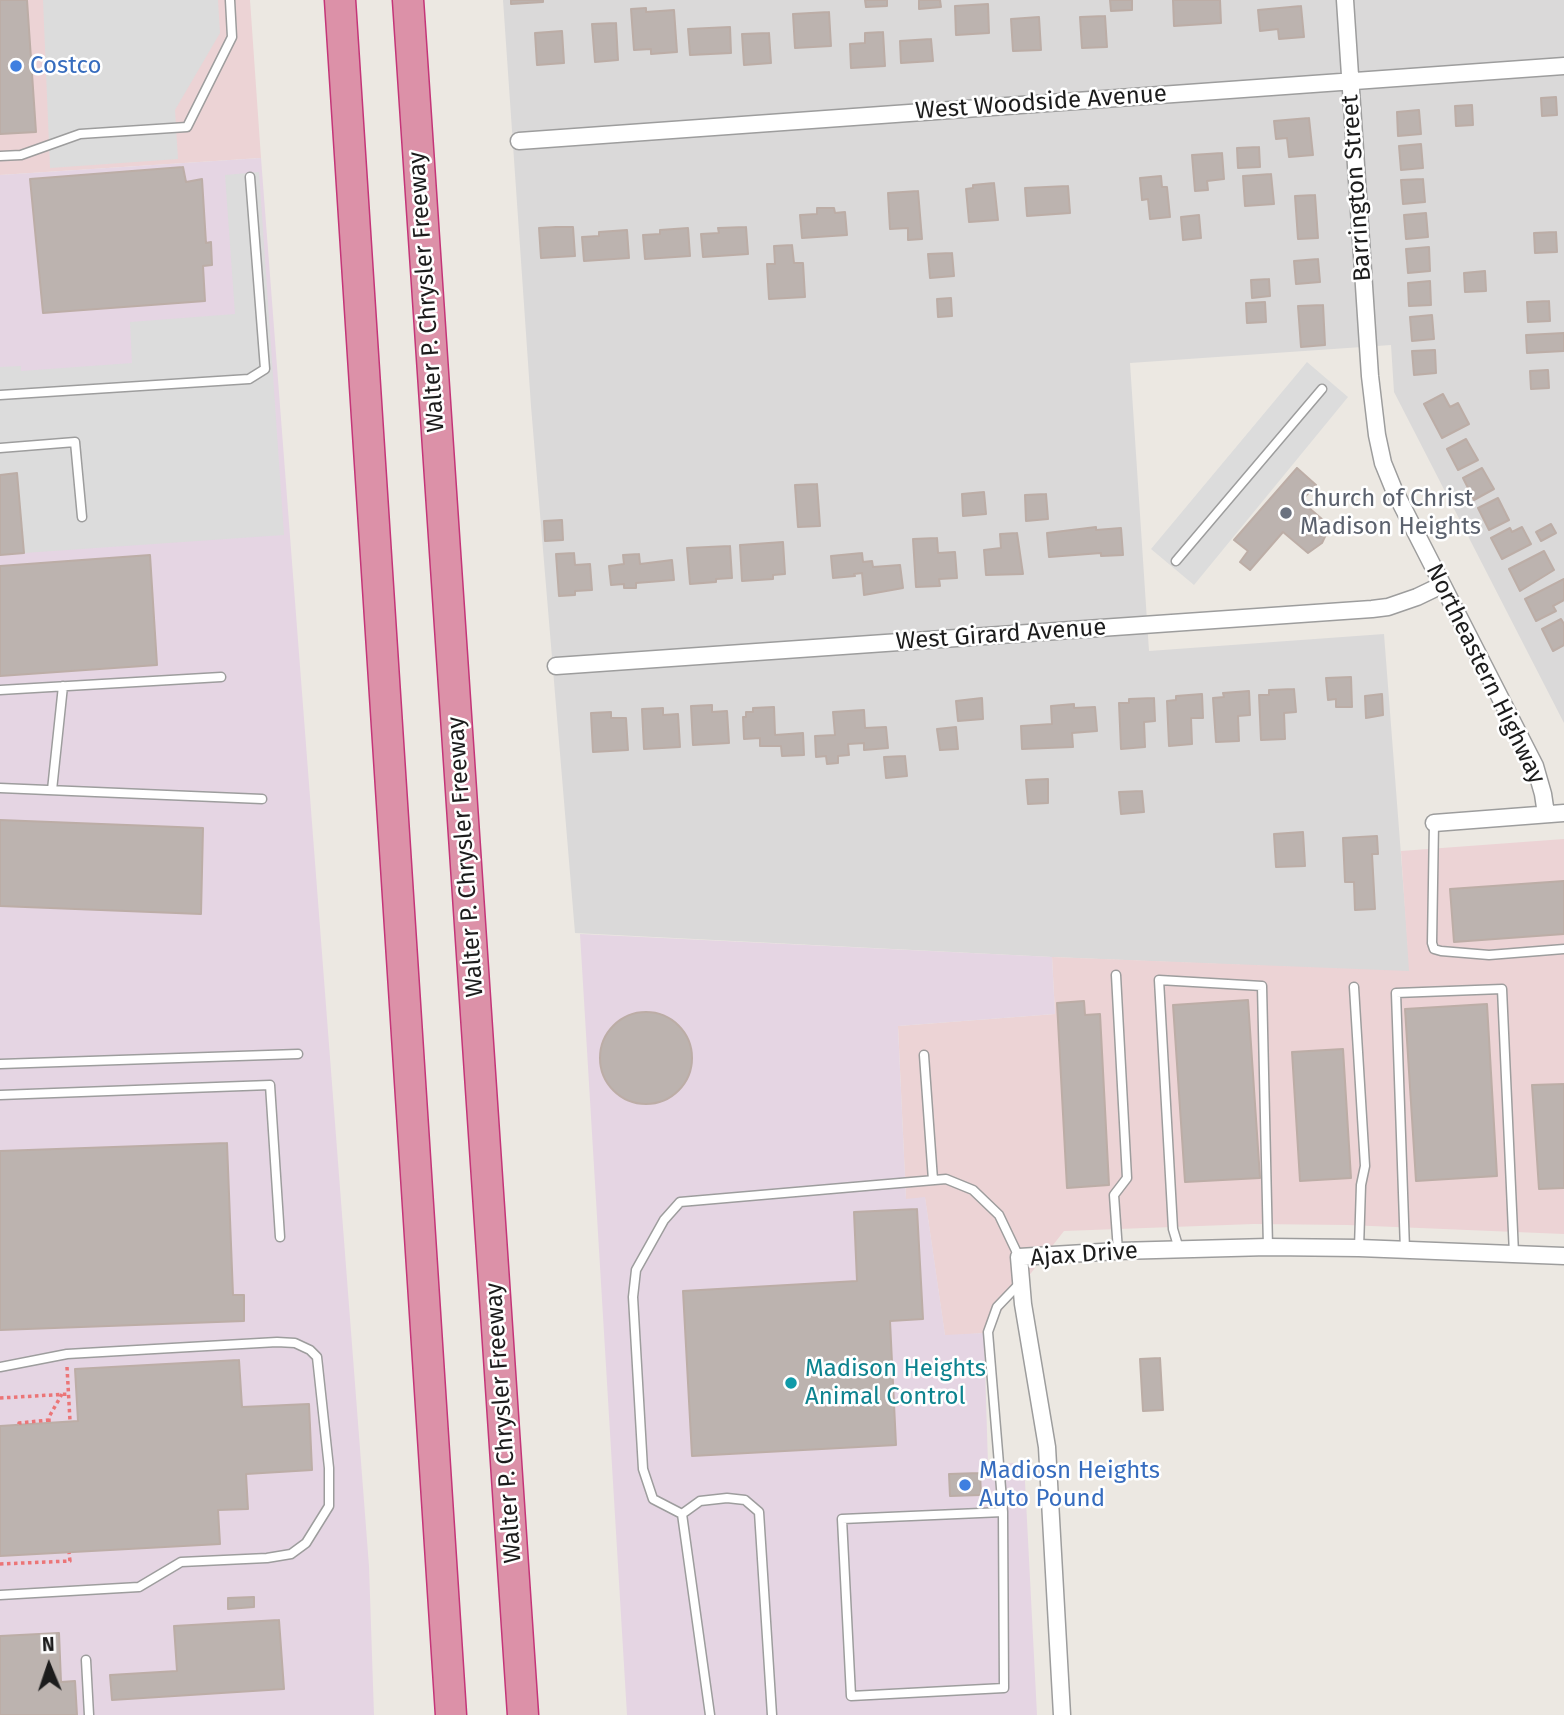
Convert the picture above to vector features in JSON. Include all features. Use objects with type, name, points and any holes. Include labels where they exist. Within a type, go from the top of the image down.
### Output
[{"type":"highway","points":[[340,0],[451,1715]]},
{"type":"highway","name":"Walter P. Chrysler Freeway","points":[[408,0],[523,1715]]},
{"type":"street","name":"Barrington Street","points":[[1345,0],[1370,376]]},
{"type":"street","name":"West Woodside Avenue","points":[[519,141],[1564,66]]},
{"type":"street","name":"Northeastern Highway","points":[[1370,376],[1383,463],[1394,491],[1535,766],[1546,814]]},
{"type":"street","name":"West Girard Avenue","points":[[556,666],[1372,609],[1388,607],[1442,585]]},
{"type":"street","points":[[1434,823],[1564,813]]},
{"type":"street","name":"Ajax Drive","points":[[1062,1715],[1047,1447],[1019,1257],[1268,1247],[1564,1256]]},
{"type":"lane","points":[[0,156],[21,155],[80,134],[187,127],[232,37],[230,0]]},
{"type":"lane","points":[[0,395],[249,379],[265,369],[250,177]]},
{"type":"lane","points":[[1176,561],[1322,389]]},
{"type":"lane","points":[[0,448],[75,442],[82,517]]},
{"type":"lane","points":[[0,690],[222,677]]},
{"type":"lane","points":[[52,790],[63,686]]},
{"type":"lane","points":[[0,788],[262,799]]},
{"type":"lane","points":[[1434,823],[1434,948],[1489,955],[1564,948]]},
{"type":"lane","points":[[1115,975],[1127,1178],[1114,1195],[1118,1251]]},
{"type":"lane","points":[[1179,1249],[1173,1229],[1159,980],[1262,986],[1268,1247]]},
{"type":"lane","points":[[1354,987],[1365,1166],[1361,1185],[1359,1248]]},
{"type":"lane","points":[[1405,1250],[1396,993],[1502,989],[1514,1255]]},
{"type":"lane","points":[[0,1064],[298,1054]]},
{"type":"lane","points":[[923,1055],[933,1180]]},
{"type":"lane","points":[[0,1095],[270,1085],[279,1237]]},
{"type":"lane","points":[[682,1514],[653,1499],[643,1469],[633,1297],[636,1270],[664,1220],[680,1202],[946,1179],[973,1190],[999,1215],[1019,1257]]},
{"type":"lane","points":[[1003,1512],[842,1519],[851,1696],[1004,1688],[1003,1512],[988,1332],[997,1307],[1021,1282]]},
{"type":"lane","points":[[0,1367],[67,1354],[295,1343],[310,1350],[317,1357],[329,1468],[329,1493],[328,1506],[306,1543],[291,1554],[267,1558],[181,1562],[139,1587],[0,1595]]},
{"type":"lane","points":[[682,1514],[700,1501],[727,1497],[745,1500],[759,1512],[772,1715]]},
{"type":"lane","points":[[682,1514],[710,1715]]},
{"type":"lane","points":[[86,1660],[89,1715]]},
{"type":"path","points":[[67,1366],[70,1421]]},
{"type":"path","points":[[19,1424],[49,1421],[62,1394]]},
{"type":"path","points":[[0,1398],[69,1394]]},
{"type":"path","points":[[0,1564],[70,1561],[69,1553]]},
{"type":"shaded area","points":[[0,0],[250,0],[261,158],[0,175]]},
{"type":"shaded area","points":[[43,0],[218,0],[220,33],[175,110],[178,159],[50,168]]},
{"type":"shaded area","points":[[503,0],[1564,0],[1564,723],[1394,392],[1391,345],[1130,363],[1149,651],[1384,634],[1410,972],[575,933],[531,406]]},
{"type":"shaded area","points":[[261,158],[369,1566],[374,1715],[0,1715],[0,175]]},
{"type":"shaded area","points":[[259,172],[284,535],[24,553],[17,474],[0,475],[0,367],[21,366],[21,371],[132,363],[130,322],[235,314],[225,175]]},
{"type":"shaded area","points":[[1307,362],[1348,397],[1194,585],[1151,549]]},
{"type":"shaded area","points":[[1564,839],[1564,1234],[1254,1224],[1064,1231],[984,1333],[945,1336],[925,1198],[906,1200],[898,1026],[1055,1014],[1052,957],[1409,971],[1401,851]]},
{"type":"shaded area","points":[[580,934],[1052,957],[1055,1014],[898,1026],[906,1199],[925,1197],[945,1335],[984,1333],[988,1465],[1024,1462],[1037,1715],[627,1715]]},
{"type":"building","name":"Costco","points":[[0,0],[27,0],[36,132],[0,134]]},
{"type":"building","points":[[511,0],[543,0],[543,2],[511,4]]},
{"type":"building","points":[[865,0],[887,0],[887,6],[866,7]]},
{"type":"building","points":[[919,0],[940,0],[941,7],[919,9]]},
{"type":"building","points":[[1110,0],[1132,0],[1132,10],[1111,11]]},
{"type":"building","points":[[1173,0],[1220,0],[1221,23],[1174,26]]},
{"type":"building","points":[[988,4],[989,33],[956,35],[955,6]]},
{"type":"building","points":[[1301,6],[1304,37],[1279,39],[1278,29],[1260,31],[1258,10]]},
{"type":"building","points":[[646,8],[646,12],[674,10],[677,52],[651,54],[651,49],[634,50],[631,9]]},
{"type":"building","points":[[829,12],[831,46],[795,48],[793,14]]},
{"type":"building","points":[[1105,16],[1107,47],[1082,48],[1080,17]]},
{"type":"building","points":[[1039,17],[1041,50],[1013,51],[1011,19]]},
{"type":"building","points":[[616,23],[618,60],[595,62],[592,24]]},
{"type":"building","points":[[730,27],[731,53],[690,55],[688,29]]},
{"type":"building","points":[[562,31],[564,63],[537,65],[535,33]]},
{"type":"building","points":[[883,32],[885,66],[851,68],[850,44],[865,43],[865,33]]},
{"type":"building","points":[[769,33],[771,63],[744,65],[742,34]]},
{"type":"building","points":[[931,39],[933,61],[901,63],[900,41]]},
{"type":"building","points":[[1556,97],[1557,115],[1542,116],[1541,98]]},
{"type":"building","points":[[1472,105],[1473,125],[1456,126],[1455,106]]},
{"type":"building","points":[[1419,110],[1421,134],[1398,136],[1397,112]]},
{"type":"building","points":[[1309,118],[1313,155],[1289,157],[1287,138],[1276,139],[1274,121]]},
{"type":"building","points":[[1421,144],[1423,168],[1401,170],[1399,146]]},
{"type":"building","points":[[1259,147],[1260,167],[1238,168],[1237,148]]},
{"type":"building","points":[[1222,153],[1224,179],[1207,181],[1208,190],[1195,191],[1192,155]]},
{"type":"building","points":[[183,167],[186,182],[202,179],[206,243],[211,242],[212,265],[203,266],[205,301],[43,313],[30,179]]},
{"type":"building","points":[[1271,174],[1274,204],[1245,206],[1243,176]]},
{"type":"building","points":[[1161,176],[1162,187],[1167,187],[1170,217],[1150,219],[1148,199],[1142,200],[1140,178]]},
{"type":"building","points":[[1423,179],[1425,202],[1403,204],[1401,180]]},
{"type":"building","points":[[994,183],[998,220],[969,222],[966,189],[973,188],[973,185]]},
{"type":"building","points":[[1068,186],[1070,213],[1027,216],[1025,188]]},
{"type":"building","points":[[918,191],[922,239],[908,240],[908,228],[890,229],[888,193]]},
{"type":"building","points":[[1315,195],[1318,238],[1298,239],[1295,196]]},
{"type":"building","points":[[817,208],[834,208],[835,213],[845,212],[847,235],[802,238],[800,215],[817,214]]},
{"type":"building","points":[[1426,213],[1428,237],[1406,239],[1404,215]]},
{"type":"building","points":[[1199,215],[1201,238],[1183,240],[1181,217]]},
{"type":"building","points":[[573,227],[575,256],[541,258],[539,228]]},
{"type":"building","points":[[746,227],[748,254],[703,257],[701,234],[719,233],[718,228]]},
{"type":"building","points":[[688,228],[690,256],[645,259],[643,235],[660,234],[660,230]]},
{"type":"building","points":[[627,230],[629,258],[584,261],[582,237],[599,236],[599,232]]},
{"type":"building","points":[[1556,232],[1557,252],[1535,253],[1534,233]]},
{"type":"building","points":[[792,245],[794,263],[803,263],[805,297],[769,299],[767,264],[775,264],[774,246]]},
{"type":"building","points":[[1429,247],[1430,271],[1408,273],[1406,249]]},
{"type":"building","points":[[952,253],[954,276],[930,278],[928,254]]},
{"type":"building","points":[[1318,259],[1320,282],[1296,284],[1294,261]]},
{"type":"building","points":[[1485,271],[1486,291],[1465,292],[1464,273]]},
{"type":"building","points":[[1269,279],[1270,296],[1252,298],[1251,280]]},
{"type":"building","points":[[1430,281],[1431,305],[1409,306],[1408,283]]},
{"type":"building","points":[[951,298],[952,316],[938,317],[937,299]]},
{"type":"building","points":[[1549,301],[1550,321],[1528,322],[1527,302]]},
{"type":"building","points":[[1265,302],[1266,322],[1247,323],[1246,303]]},
{"type":"building","points":[[1323,305],[1325,345],[1301,347],[1298,306]]},
{"type":"building","points":[[1432,315],[1434,339],[1412,341],[1410,317]]},
{"type":"building","points":[[1564,333],[1564,351],[1527,353],[1526,335]]},
{"type":"building","points":[[1435,350],[1436,373],[1414,375],[1412,351]]},
{"type":"building","points":[[1548,370],[1549,388],[1531,389],[1530,371]]},
{"type":"building","points":[[1443,394],[1450,407],[1458,403],[1469,424],[1442,438],[1424,404]]},
{"type":"building","points":[[1466,439],[1478,460],[1458,470],[1447,449]]},
{"type":"building","name":"Church of Christ Madison Heights","points":[[1297,468],[1316,485],[1301,501],[1330,526],[1322,543],[1308,553],[1283,532],[1250,570],[1240,562],[1248,551],[1234,540]]},
{"type":"building","points":[[1482,468],[1494,489],[1474,500],[1463,478]]},
{"type":"building","points":[[17,473],[24,553],[0,555],[0,475]]},
{"type":"building","points":[[817,484],[820,526],[798,527],[795,485]]},
{"type":"building","points":[[984,492],[986,514],[963,516],[962,494]]},
{"type":"building","points":[[1046,494],[1048,519],[1026,521],[1025,495]]},
{"type":"building","points":[[1498,498],[1509,520],[1489,530],[1478,508]]},
{"type":"building","points":[[562,520],[563,540],[545,541],[544,521]]},
{"type":"building","points":[[1551,524],[1556,533],[1541,541],[1536,532]]},
{"type":"building","points":[[1096,527],[1096,530],[1121,528],[1123,555],[1101,556],[1101,553],[1049,557],[1047,533]]},
{"type":"building","points":[[1522,527],[1531,544],[1502,559],[1491,538],[1510,528],[1512,532]]},
{"type":"building","points":[[1017,533],[1023,574],[986,575],[984,550],[1001,548],[1000,534]]},
{"type":"building","points":[[937,538],[938,553],[955,552],[957,578],[939,579],[940,586],[916,587],[913,539]]},
{"type":"building","points":[[783,542],[785,574],[773,575],[773,579],[742,581],[740,545]]},
{"type":"building","points":[[730,546],[732,578],[690,584],[687,548]]},
{"type":"building","points":[[1544,551],[1554,570],[1520,591],[1509,569]]},
{"type":"building","points":[[574,553],[575,565],[590,564],[592,590],[559,596],[556,554]]},
{"type":"building","points":[[862,553],[863,562],[872,561],[873,567],[900,565],[903,588],[864,595],[862,573],[833,578],[831,556]]},
{"type":"building","points":[[639,554],[640,564],[672,560],[674,580],[636,583],[636,588],[624,588],[624,584],[611,585],[609,566],[624,564],[623,555]]},
{"type":"building","points":[[150,555],[157,665],[0,676],[0,566]]},
{"type":"building","points":[[1564,579],[1564,600],[1553,606],[1556,611],[1536,621],[1525,599]]},
{"type":"building","points":[[1561,619],[1564,624],[1564,645],[1553,651],[1542,629]]},
{"type":"building","points":[[1351,677],[1352,707],[1336,707],[1336,699],[1328,700],[1326,678]]},
{"type":"building","points":[[1294,689],[1296,712],[1284,713],[1285,739],[1261,740],[1259,695],[1269,695],[1269,690]]},
{"type":"building","points":[[1249,691],[1250,715],[1238,716],[1239,741],[1216,742],[1213,698],[1224,697],[1223,693]]},
{"type":"building","points":[[1202,694],[1203,718],[1191,718],[1192,744],[1169,746],[1167,701],[1176,700],[1176,696]]},
{"type":"building","points":[[1382,694],[1383,715],[1366,718],[1365,696]]},
{"type":"building","points":[[982,698],[983,719],[958,721],[956,701]]},
{"type":"building","points":[[1154,698],[1155,721],[1144,722],[1145,747],[1121,749],[1119,703],[1129,703],[1129,699]]},
{"type":"building","points":[[1074,704],[1074,708],[1095,707],[1097,731],[1072,733],[1073,747],[1022,749],[1021,726],[1052,724],[1051,706]]},
{"type":"building","points":[[712,705],[712,712],[727,711],[729,743],[693,745],[691,706]]},
{"type":"building","points":[[774,707],[775,735],[803,733],[804,755],[782,756],[781,746],[760,746],[760,738],[744,739],[743,717],[746,717],[746,712],[753,712],[753,708]]},
{"type":"building","points":[[663,708],[663,715],[678,714],[680,747],[644,749],[642,709]]},
{"type":"building","points":[[864,710],[865,728],[886,727],[888,748],[864,750],[864,743],[848,744],[849,755],[838,756],[838,763],[827,764],[826,756],[816,757],[815,736],[835,735],[833,712]]},
{"type":"building","points":[[611,712],[611,718],[626,718],[628,750],[593,752],[591,713]]},
{"type":"building","points":[[956,727],[958,749],[940,750],[937,729]]},
{"type":"building","points":[[905,756],[907,776],[886,778],[884,757]]},
{"type":"building","points":[[1048,779],[1048,803],[1028,804],[1026,780]]},
{"type":"building","points":[[1142,791],[1144,812],[1121,814],[1119,792]]},
{"type":"building","points":[[0,820],[203,828],[201,914],[0,906]]},
{"type":"building","points":[[1303,832],[1305,866],[1276,867],[1274,834]]},
{"type":"building","points":[[1377,836],[1378,854],[1372,854],[1375,909],[1355,910],[1354,882],[1345,882],[1343,838]]},
{"type":"building","points":[[1564,881],[1564,934],[1454,942],[1450,889]]},
{"type":"building","points":[[1248,1000],[1260,1178],[1185,1182],[1173,1005]]},
{"type":"building","points":[[1084,1001],[1085,1015],[1100,1014],[1109,1185],[1067,1188],[1057,1003]]},
{"type":"building","points":[[1487,1004],[1497,1176],[1416,1181],[1405,1009]]},
{"type":"building","points":[[646,1012],[664,1015],[679,1025],[689,1040],[692,1058],[689,1076],[679,1091],[664,1101],[646,1104],[628,1101],[613,1091],[603,1076],[600,1058],[603,1040],[613,1025],[628,1015]]},
{"type":"building","points":[[1343,1049],[1351,1178],[1300,1181],[1292,1052]]},
{"type":"building","points":[[1564,1084],[1564,1188],[1539,1189],[1532,1085]]},
{"type":"building","points":[[227,1143],[233,1295],[244,1295],[244,1321],[0,1330],[0,1151]]},
{"type":"building","name":"Madison Heights Animal Control","points":[[917,1209],[923,1319],[890,1321],[896,1445],[692,1456],[683,1291],[857,1281],[854,1212]]},
{"type":"building","points":[[1160,1358],[1163,1410],[1143,1411],[1140,1359]]},
{"type":"building","points":[[239,1360],[242,1407],[309,1404],[312,1470],[246,1474],[248,1509],[218,1510],[220,1544],[0,1556],[0,1426],[78,1421],[75,1369]]},
{"type":"building","name":"Madiosn Heights Auto Pound","points":[[980,1473],[981,1495],[950,1496],[949,1474]]},
{"type":"building","points":[[254,1597],[254,1607],[228,1609],[228,1598]]},
{"type":"building","points":[[279,1620],[284,1689],[112,1700],[110,1675],[177,1671],[174,1626]]},
{"type":"building","points":[[59,1633],[61,1682],[75,1681],[77,1715],[0,1715],[0,1636]]},
{"type":"place","name":"Costco","points":[[16,66]]},
{"type":"place","name":"Church of Christ Madison Heights","points":[[1286,513]]},
{"type":"place","name":"Madison Heights Animal Control","points":[[791,1383]]},
{"type":"place","name":"Madiosn Heights Auto Pound","points":[[965,1485]]}]
